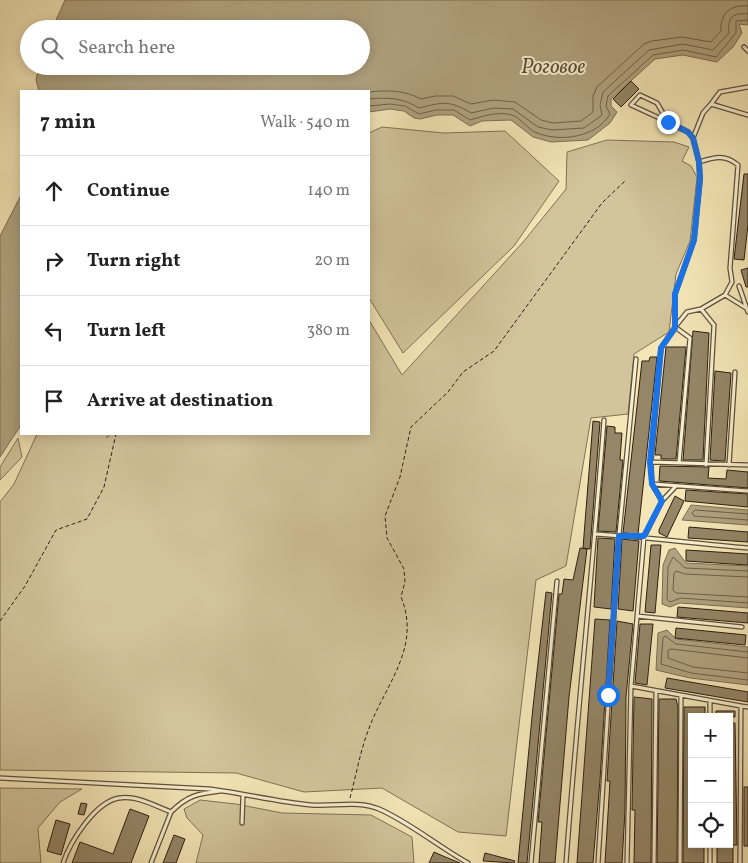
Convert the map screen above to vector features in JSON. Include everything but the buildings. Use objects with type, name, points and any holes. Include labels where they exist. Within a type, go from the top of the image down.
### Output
[{"type":"lane","points":[[744,47],[748,51]]},
{"type":"lane","points":[[693,138],[703,113],[720,92],[748,87]]},
{"type":"lane","points":[[668,122],[658,103],[647,96],[640,95],[631,105],[688,132],[693,138],[699,162],[700,179],[694,240],[675,294],[675,328]]},
{"type":"lane","points":[[711,104],[748,115]]},
{"type":"lane","points":[[662,501],[652,484],[650,462],[661,348],[687,312],[701,309],[725,295],[732,282],[731,259],[738,165],[730,158],[715,156],[699,162]]},
{"type":"lane","points":[[740,286],[748,312]]},
{"type":"lane","points":[[725,295],[746,308]]},
{"type":"lane","points":[[701,309],[714,325],[706,465]]},
{"type":"lane","points":[[675,328],[690,338],[679,462]]},
{"type":"lane","points":[[598,863],[619,536],[636,360]]},
{"type":"lane","points":[[729,465],[735,372]]},
{"type":"lane","points":[[566,863],[579,693],[596,534],[604,420]]},
{"type":"lane","points":[[650,462],[748,465]]},
{"type":"lane","points":[[652,484],[748,491]]},
{"type":"lane","points":[[627,863],[631,686],[644,536],[662,501],[676,486]]},
{"type":"lane","points":[[596,534],[644,536],[683,543],[748,548]]},
{"type":"lane","points":[[531,863],[558,581]]},
{"type":"lane","points":[[637,616],[742,627]]},
{"type":"lane","points":[[631,686],[710,702],[748,707]]},
{"type":"lane","points":[[654,863],[656,690]]},
{"type":"lane","points":[[680,863],[681,696]]},
{"type":"lane","points":[[710,702],[710,713]]},
{"type":"lane","points":[[740,863],[741,706]]},
{"type":"lane","points":[[0,778],[226,791],[243,796],[265,797],[311,805],[348,804],[378,809],[468,863]]},
{"type":"lane","points":[[151,863],[171,812],[184,799],[199,794],[226,791]]},
{"type":"lane","points":[[242,823],[243,796]]},
{"type":"lane","points":[[63,863],[73,839],[100,808],[113,800],[126,798],[144,801],[171,812]]},
{"type":"lane","points":[[710,848],[710,863]]},
{"type":"path","points":[[348,804],[368,730],[404,657],[408,614],[401,598],[405,582],[404,569],[388,538],[385,516],[400,478],[411,427],[448,392],[463,372],[494,351],[602,203],[626,181]]},
{"type":"path","points":[[0,621],[25,586],[56,530],[88,519],[104,487],[116,435]]},
{"type":"shaded area","points":[[382,127],[444,133],[505,131],[559,181],[514,246],[403,353],[370,300],[370,133]]},
{"type":"shaded area","points":[[607,140],[674,142],[689,147],[682,161],[691,166],[697,177],[690,241],[676,274],[669,332],[634,354],[628,414],[591,418],[566,566],[536,580],[506,836],[458,832],[382,788],[304,792],[236,773],[0,770],[0,502],[14,484],[37,435],[107,435],[107,438],[110,435],[370,435],[370,322],[402,375],[524,241],[566,189],[567,152]]},
{"type":"shaded area","points":[[18,438],[22,457],[0,480],[0,467]]},
{"type":"shaded area","points":[[0,788],[82,789],[60,802],[38,828],[41,863],[0,863]]},
{"type":"shaded area","points":[[200,800],[236,804],[282,813],[371,815],[412,837],[414,863],[196,863],[203,835],[187,818],[184,809]]},
{"type":"water","name":"Роговое","points":[[65,0],[748,0],[748,25],[739,24],[742,33],[733,47],[717,62],[683,55],[655,59],[611,99],[611,106],[617,112],[610,123],[588,140],[551,142],[533,137],[511,120],[482,121],[470,126],[453,115],[437,115],[420,119],[414,118],[404,111],[390,109],[370,112],[370,90],[39,90],[36,80],[37,75],[370,75],[370,20],[56,20]]},
{"type":"water","points":[[20,197],[20,427],[0,457],[0,236]]},
{"type":"water","points":[[691,505],[748,510],[748,525],[682,520]]},
{"type":"water","points":[[675,548],[686,563],[748,566],[748,608],[680,603],[670,607],[662,604],[663,565],[669,550]]},
{"type":"water","points":[[667,630],[676,639],[748,647],[748,685],[690,678],[656,670],[658,633]]},
{"type":"route","points":[[608,695],[619,536],[644,536],[662,501],[652,484],[650,462],[661,348],[675,328],[675,294],[690,253],[696,228],[700,179],[699,162],[693,138],[688,132],[668,122]]}]
